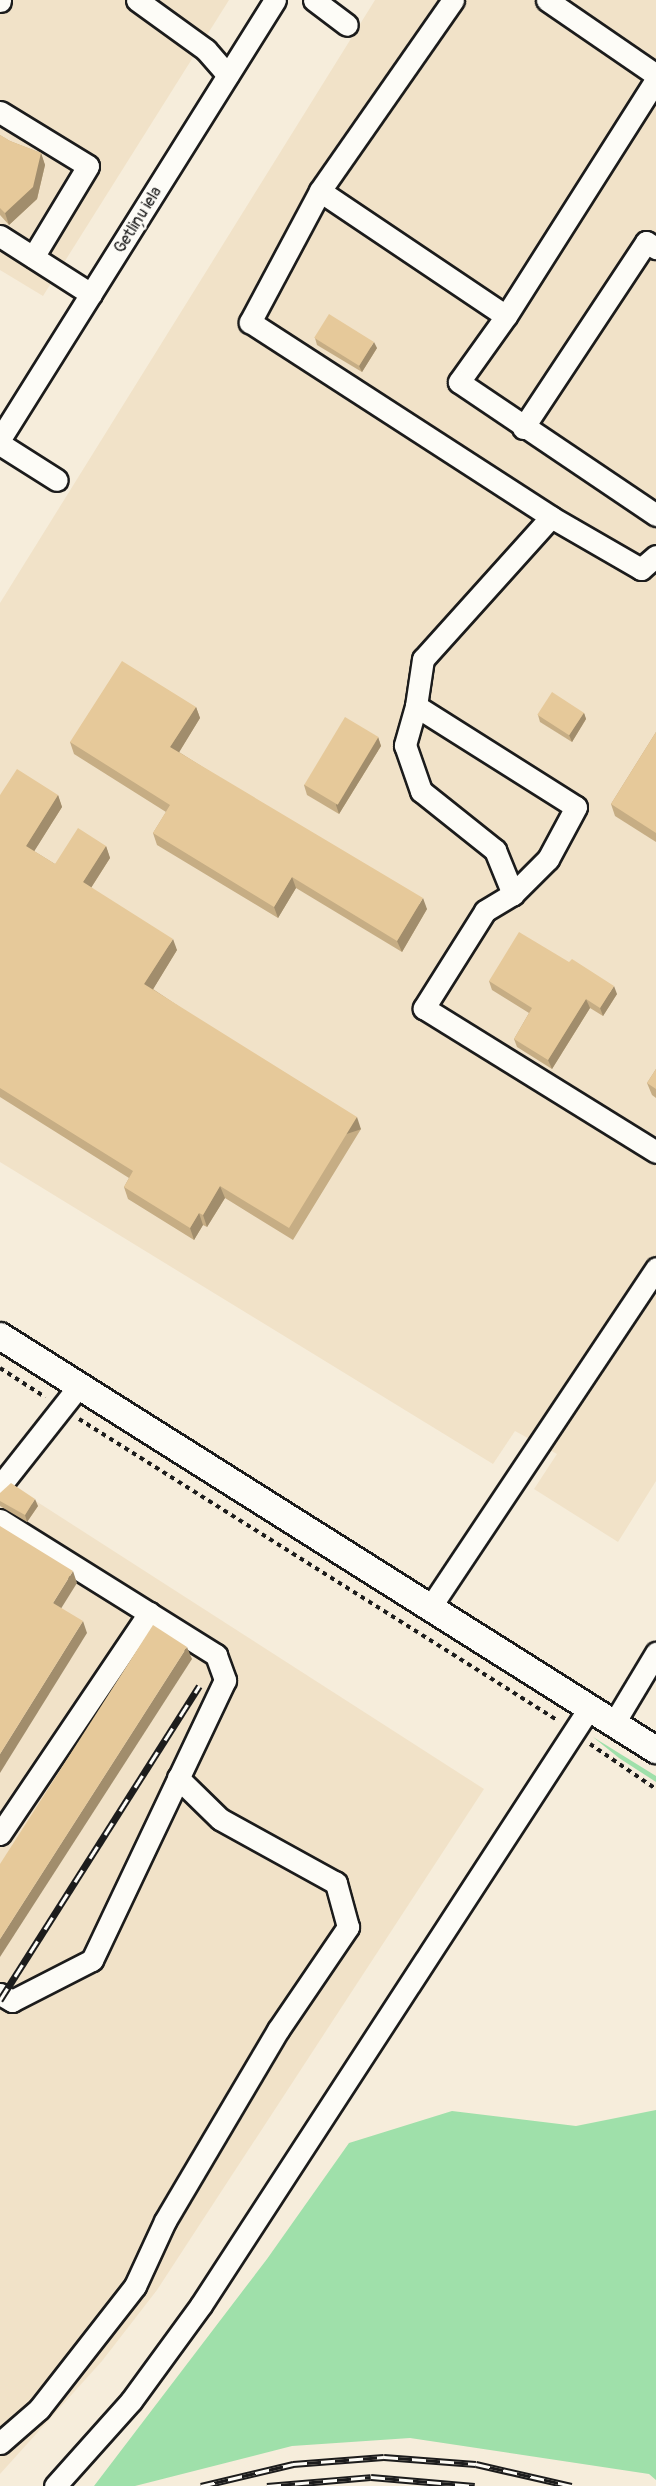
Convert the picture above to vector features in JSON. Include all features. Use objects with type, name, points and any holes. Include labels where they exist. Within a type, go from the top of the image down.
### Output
[{"type":"main road","points":[[0,1336],[656,1750]]},
{"type":"street","points":[[137,0],[206,50],[228,75]]},
{"type":"street","name":"Getliņu iela","points":[[0,440],[275,0]]},
{"type":"street","points":[[314,0],[348,25]]},
{"type":"street","points":[[453,0],[320,191],[250,322],[551,517],[641,569],[656,556]]},
{"type":"street","points":[[547,0],[656,75]]},
{"type":"street","points":[[656,80],[506,316],[459,382],[523,428],[656,515]]},
{"type":"street","points":[[0,112],[88,166],[33,257]]},
{"type":"street","points":[[320,191],[506,316]]},
{"type":"street","points":[[0,236],[91,294]]},
{"type":"street","points":[[523,428],[646,242],[656,248]]},
{"type":"street","points":[[0,444],[57,480]]},
{"type":"street","points":[[513,894],[495,850],[421,791],[405,745],[416,706],[423,659],[551,517]]},
{"type":"street","points":[[416,706],[576,807],[548,859],[513,894],[485,911],[424,1008],[656,1152]]},
{"type":"street","points":[[431,1606],[656,1268]]},
{"type":"street","points":[[0,1486],[80,1386]]},
{"type":"street","points":[[0,1520],[216,1655],[225,1680],[92,1960],[12,2001],[0,1994]]},
{"type":"street","points":[[0,1834],[149,1613]]},
{"type":"street","points":[[614,1723],[656,1653]]},
{"type":"street","points":[[55,2486],[131,2400],[201,2305],[590,1707]]},
{"type":"street","points":[[0,2443],[39,2409],[135,2286],[165,2221],[278,2030],[348,1928],[336,1883],[220,1819],[178,1778]]},
{"type":"path","points":[[0,1368],[544,1710],[656,1789]]},
{"type":"shaded area","points":[[0,0],[229,0],[43,296],[0,270]]},
{"type":"shaded area","points":[[375,0],[656,0],[656,1481],[618,1542],[534,1489],[557,1454],[515,1431],[493,1464],[0,1162],[0,603]]},
{"type":"shaded area","points":[[0,1478],[484,1789],[157,2290],[102,2361],[0,2474]]},
{"type":"green space","points":[[593,1737],[656,1776],[656,1782],[619,1758]]},
{"type":"green space","points":[[656,2110],[656,2480],[649,2474],[410,2438],[292,2446],[135,2486],[94,2486],[267,2259],[349,2143],[452,2111],[576,2126]]},
{"type":"building","points":[[0,135],[41,153],[33,187],[5,213],[0,208]]},
{"type":"building","points":[[329,314],[374,342],[359,366],[314,338]]},
{"type":"building","points":[[122,661],[196,707],[170,747],[423,898],[397,941],[292,877],[274,907],[153,833],[170,805],[70,742]]},
{"type":"building","points":[[552,692],[584,713],[569,735],[537,715]]},
{"type":"building","points":[[345,717],[378,737],[338,805],[304,785]]},
{"type":"building","points":[[656,732],[656,833],[611,804]]},
{"type":"building","points":[[17,769],[58,795],[26,846],[55,864],[78,828],[106,846],[83,882],[173,939],[144,984],[357,1117],[289,1228],[220,1186],[203,1215],[199,1213],[190,1228],[124,1187],[133,1171],[0,1088],[0,795]]},
{"type":"building","points":[[519,932],[569,962],[572,959],[614,986],[600,1008],[586,999],[548,1060],[514,1039],[532,1008],[489,981]]},
{"type":"building","points":[[656,1069],[656,1089],[647,1083]]},
{"type":"building","points":[[11,1483],[35,1499],[25,1515],[0,1501],[0,1493]]},
{"type":"building","points":[[0,1526],[73,1571],[53,1603],[83,1621],[0,1754]]},
{"type":"building","points":[[153,1625],[187,1647],[0,1939],[0,1864]]},
{"type":"railway","points":[[0,2000],[199,1686]]},
{"type":"railway","points":[[201,2486],[293,2464],[384,2457],[476,2464],[572,2486]]},
{"type":"railway","points":[[267,2486],[371,2477],[475,2486]]}]
